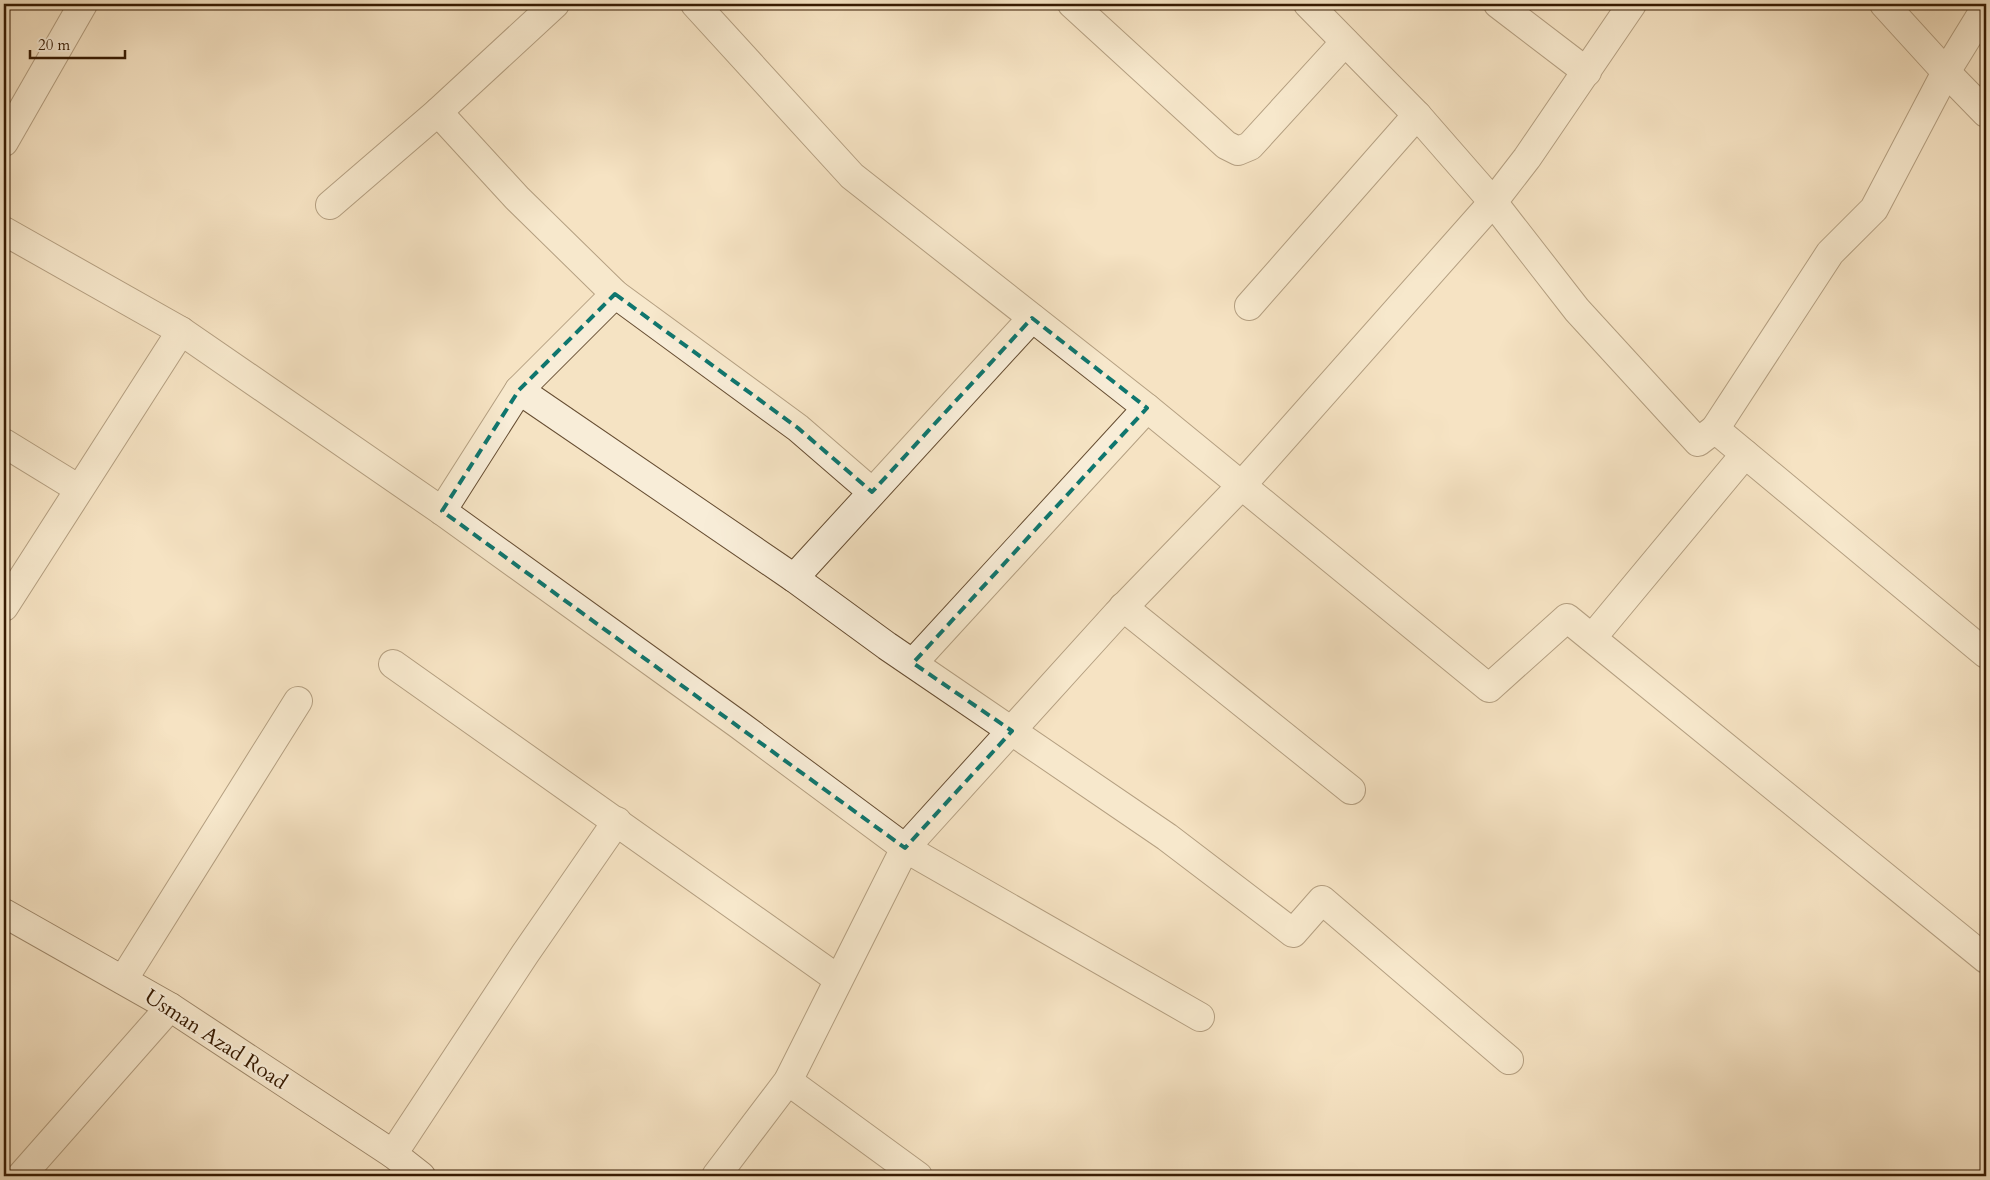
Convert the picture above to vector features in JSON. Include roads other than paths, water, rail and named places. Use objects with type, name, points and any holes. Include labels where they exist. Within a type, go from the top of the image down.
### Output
[{"type":"street","points":[[4,142],[82,4]]},
{"type":"street","points":[[330,205],[438,112],[555,4]]},
{"type":"street","points":[[695,4],[852,176],[1147,408],[1489,688],[1567,618],[1986,959]]},
{"type":"street","points":[[1072,4],[1226,145],[1238,151],[1250,146],[1345,42]]},
{"type":"street","points":[[1308,4],[1417,115],[1494,202],[1577,310],[1698,442],[1715,429],[1830,252],[1874,209],[1946,72],[1986,7]]},
{"type":"street","points":[[1498,4],[1587,72]]},
{"type":"street","points":[[716,1176],[788,1081],[838,978],[905,848],[1123,607],[1241,486],[1494,202],[1587,72],[1632,4]]},
{"type":"street","points":[[1884,4],[1986,113]]},
{"type":"street","points":[[438,112],[517,198],[615,294],[798,428],[872,492]]},
{"type":"street","points":[[1248,306],[1417,115]]},
{"type":"street","points":[[4,230],[181,331],[442,511],[738,724],[905,848],[1200,1017]]},
{"type":"street","points":[[442,511],[519,390],[615,294]]},
{"type":"street","points":[[794,578],[1032,318]]},
{"type":"street","points":[[4,607],[181,331]]},
{"type":"street","points":[[519,390],[1167,837],[1293,933],[1322,900],[1509,1060]]},
{"type":"street","points":[[913,663],[1147,408]]},
{"type":"street","points":[[1715,429],[1986,654]]},
{"type":"street","points":[[4,443],[79,489]]},
{"type":"street","points":[[1592,638],[1745,454]]},
{"type":"street","points":[[1123,607],[1351,790]]},
{"type":"street","points":[[393,664],[838,978]]},
{"type":"street","points":[[124,980],[298,701]]},
{"type":"street","points":[[393,1154],[525,954],[617,821]]},
{"type":"street","name":"Usman Azad Road","points":[[4,913],[170,1007],[393,1154],[420,1176]]},
{"type":"street","points":[[21,1176],[170,1007]]},
{"type":"street","points":[[788,1081],[918,1176]]}]
